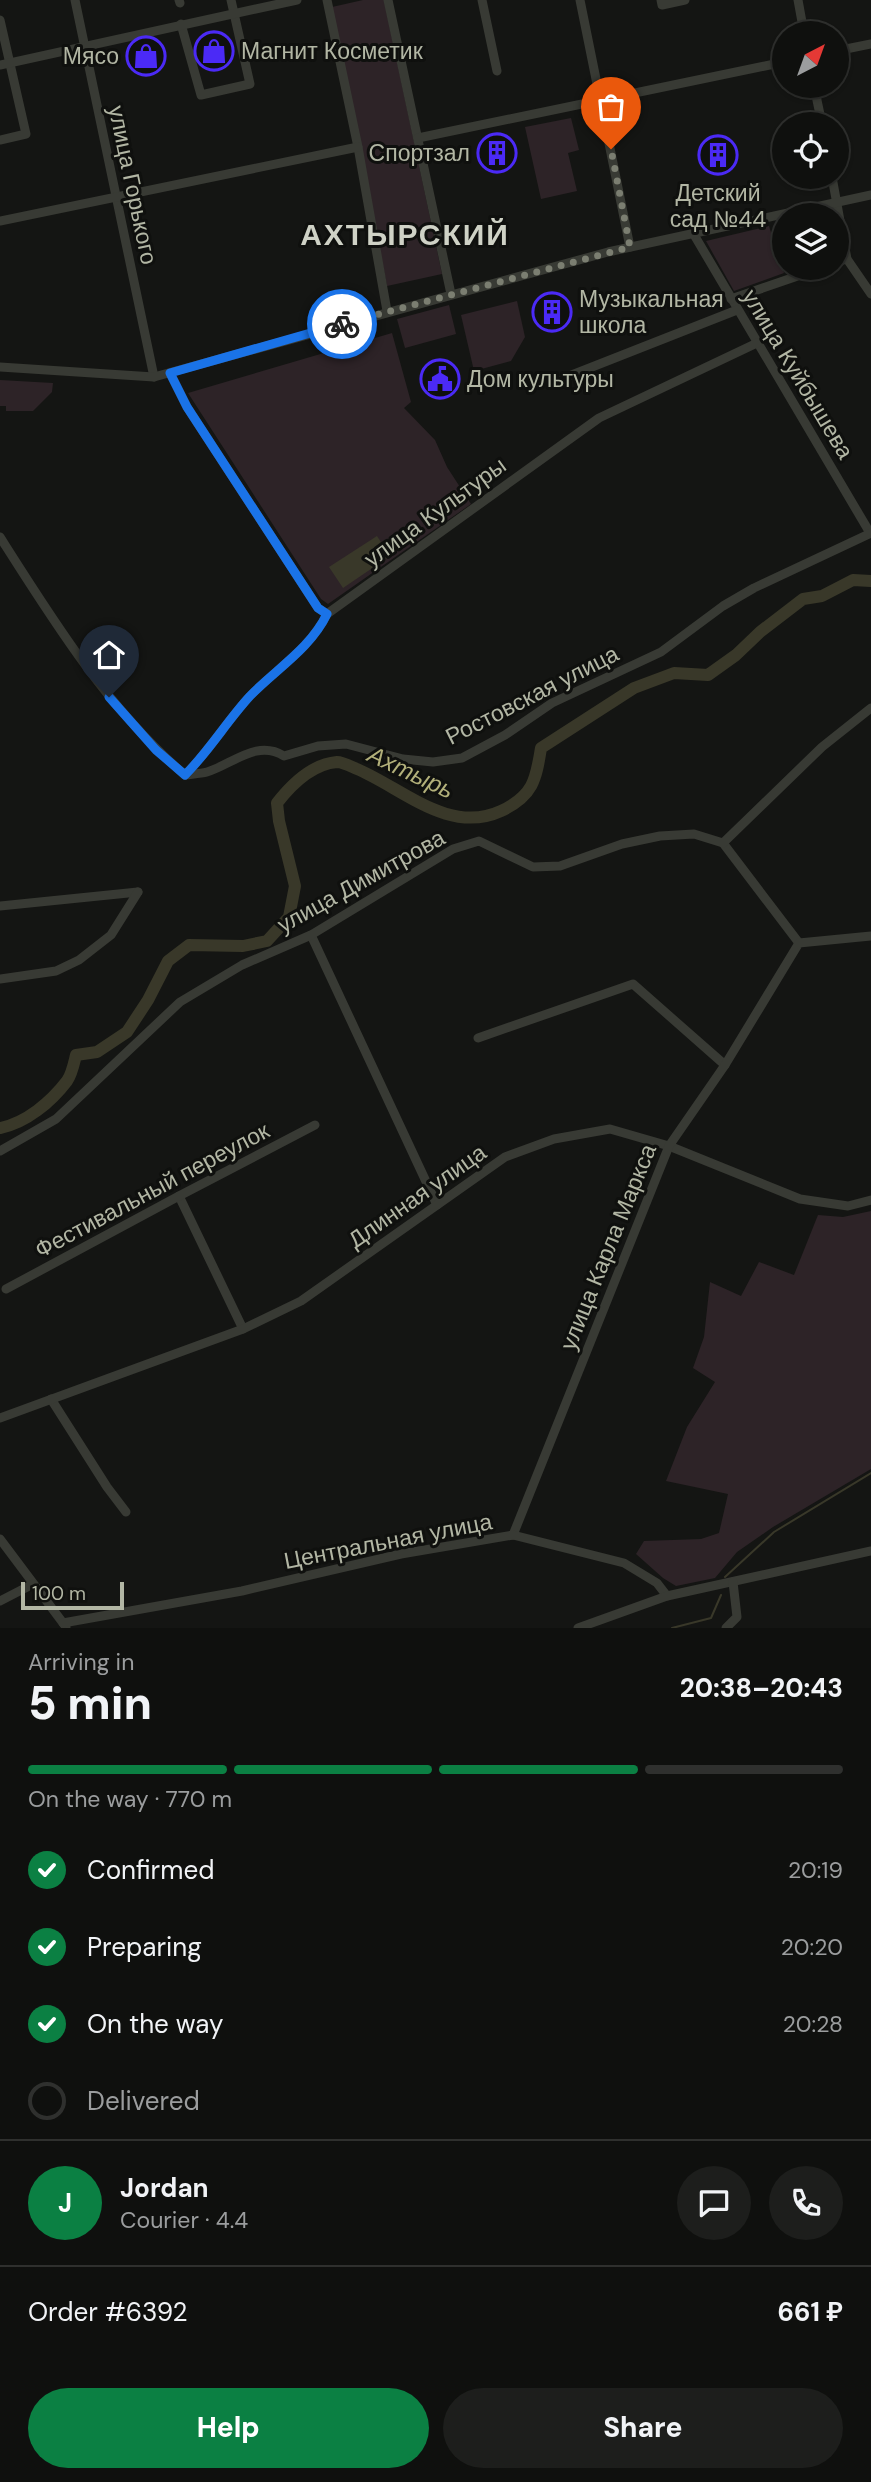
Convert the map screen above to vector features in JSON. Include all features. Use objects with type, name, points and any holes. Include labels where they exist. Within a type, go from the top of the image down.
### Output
[{"type":"street","name":"улица Горького","points":[[75,0],[153,377]]},
{"type":"street","points":[[181,24],[201,95],[250,84],[231,0]]},
{"type":"street","points":[[5,64],[298,0]]},
{"type":"street","points":[[327,0],[358,147],[387,311]]},
{"type":"street","points":[[387,0],[451,294]]},
{"type":"street","points":[[482,0],[498,71]]},
{"type":"street","points":[[580,0],[630,247]]},
{"type":"street","points":[[661,0],[662,5],[685,0]]},
{"type":"street","points":[[797,0],[801,21]]},
{"type":"street","points":[[0,20],[5,64],[26,134],[0,140]]},
{"type":"street","points":[[849,48],[871,44]]},
{"type":"street","points":[[418,138],[772,64]]},
{"type":"street","points":[[0,221],[358,147]]},
{"type":"street","points":[[834,189],[837,203],[871,195]]},
{"type":"street","points":[[0,367],[153,377],[387,311],[630,247],[772,217]]},
{"type":"street","name":"улица Куйбышева","points":[[693,233],[870,533]]},
{"type":"street","points":[[849,261],[871,294]]},
{"type":"street","points":[[731,299],[786,280]]},
{"type":"street","points":[[564,379],[737,310]]},
{"type":"street","name":"улица Культуры","points":[[185,775],[250,697],[306,645],[327,614],[599,418],[757,343]]},
{"type":"street","points":[[170,373],[187,407],[318,608],[327,614]]},
{"type":"street","name":"Ростовская улица","points":[[185,775],[207,772],[256,750],[274,750],[284,756],[318,746],[346,744],[403,759],[433,762],[462,758],[505,735],[552,703],[661,652],[723,606],[754,588],[870,533]]},
{"type":"street","points":[[0,537],[51,617],[109,697],[156,750],[185,775]]},
{"type":"street","points":[[871,708],[822,747],[723,843],[799,943],[871,936]]},
{"type":"street","name":"улица Димитрова","points":[[0,1152],[56,1119],[180,1002],[242,965],[311,935],[453,849],[479,841],[533,867],[560,866],[622,844],[660,836],[694,834],[723,843]]},
{"type":"street","points":[[0,906],[138,892],[111,935],[79,960],[56,971],[0,979]]},
{"type":"street","points":[[311,935],[438,1205]]},
{"type":"street","name":"улица Карла Маркса","points":[[513,1535],[669,1146],[725,1065],[799,943]]},
{"type":"street","points":[[478,1038],[633,984],[725,1065]]},
{"type":"street","name":"Фестивальный переулок","points":[[6,1289],[316,1125]]},
{"type":"street","name":"Длинная улица","points":[[0,1418],[243,1329],[301,1301],[506,1157],[554,1139],[610,1129],[669,1146],[800,1199],[848,1206],[871,1200]]},
{"type":"street","points":[[179,1196],[243,1329]]},
{"type":"street","points":[[51,1399],[126,1512]]},
{"type":"street","name":"Центральная улица","points":[[65,1625],[242,1591],[401,1555],[513,1535],[624,1563],[657,1583],[667,1596]]},
{"type":"street","points":[[0,1539],[65,1625]]},
{"type":"street","points":[[578,1628],[667,1596],[871,1551]]},
{"type":"street","points":[[726,1628],[737,1617],[733,1582]]},
{"type":"street","points":[[0,1601],[33,1584]]},
{"type":"shaded area","points":[[363,0],[384,0],[442,274],[387,286],[332,7]]},
{"type":"shaded area","points":[[571,118],[579,150],[568,153],[577,191],[541,199],[525,127]]},
{"type":"shaded area","points":[[769,226],[772,235],[772,277],[734,291],[706,241]]},
{"type":"shaded area","points":[[517,301],[525,337],[511,361],[474,371],[461,315]]},
{"type":"shaded area","points":[[449,305],[456,334],[405,348],[397,319]]},
{"type":"shaded area","points":[[392,333],[411,402],[404,408],[435,440],[447,467],[471,504],[328,604],[321,599],[188,393]]},
{"type":"shaded area","points":[[0,380],[53,383],[52,392],[33,411],[6,411],[6,406],[0,406]]},
{"type":"shaded area","points":[[377,536],[390,556],[343,588],[329,567]]},
{"type":"shaded area","points":[[871,1211],[871,1469],[773,1527],[737,1552],[715,1578],[676,1586],[636,1554],[644,1541],[701,1539],[719,1533],[728,1494],[666,1481],[687,1427],[715,1382],[693,1368],[704,1337],[710,1282],[741,1296],[759,1262],[794,1275],[818,1215],[843,1217]]},
{"type":"waterway","name":"Ахтырь","points":[[0,1128],[19,1122],[61,1089],[69,1078],[76,1055],[97,1052],[127,1032],[148,1000],[168,961],[189,945],[243,946],[267,941],[289,917],[295,886],[277,803],[311,771],[339,762],[444,813],[482,817],[501,811],[520,799],[531,786],[541,748],[634,688],[674,673],[708,675],[803,599],[822,596],[853,580],[871,581]]},
{"type":"waterway","points":[[725,1577],[774,1532],[871,1473]]},
{"type":"waterway","points":[[672,1628],[711,1618],[721,1595]]},
{"type":"way so far","points":[[342,324],[630,247],[611,149]]},
{"type":"place","name":"Магнит Косметик","points":[[214,51]]},
{"type":"place","name":"Мясо","points":[[146,56]]},
{"type":"place","name":"Спортзал","points":[[497,153]]},
{"type":"place","name":"Детский сад №44","points":[[718,155]]},
{"type":"place","name":"Музыкальная школа","points":[[552,312]]},
{"type":"place","name":"Дом культуры","points":[[440,379]]},
{"type":"district","name":"АХТЫРСКИЙ","points":[[405,234]]},
{"type":"route","points":[[109,697],[156,750],[185,775],[206,753],[237,711],[306,645],[323,622],[327,614],[318,608],[187,407],[170,373],[342,324]]}]
